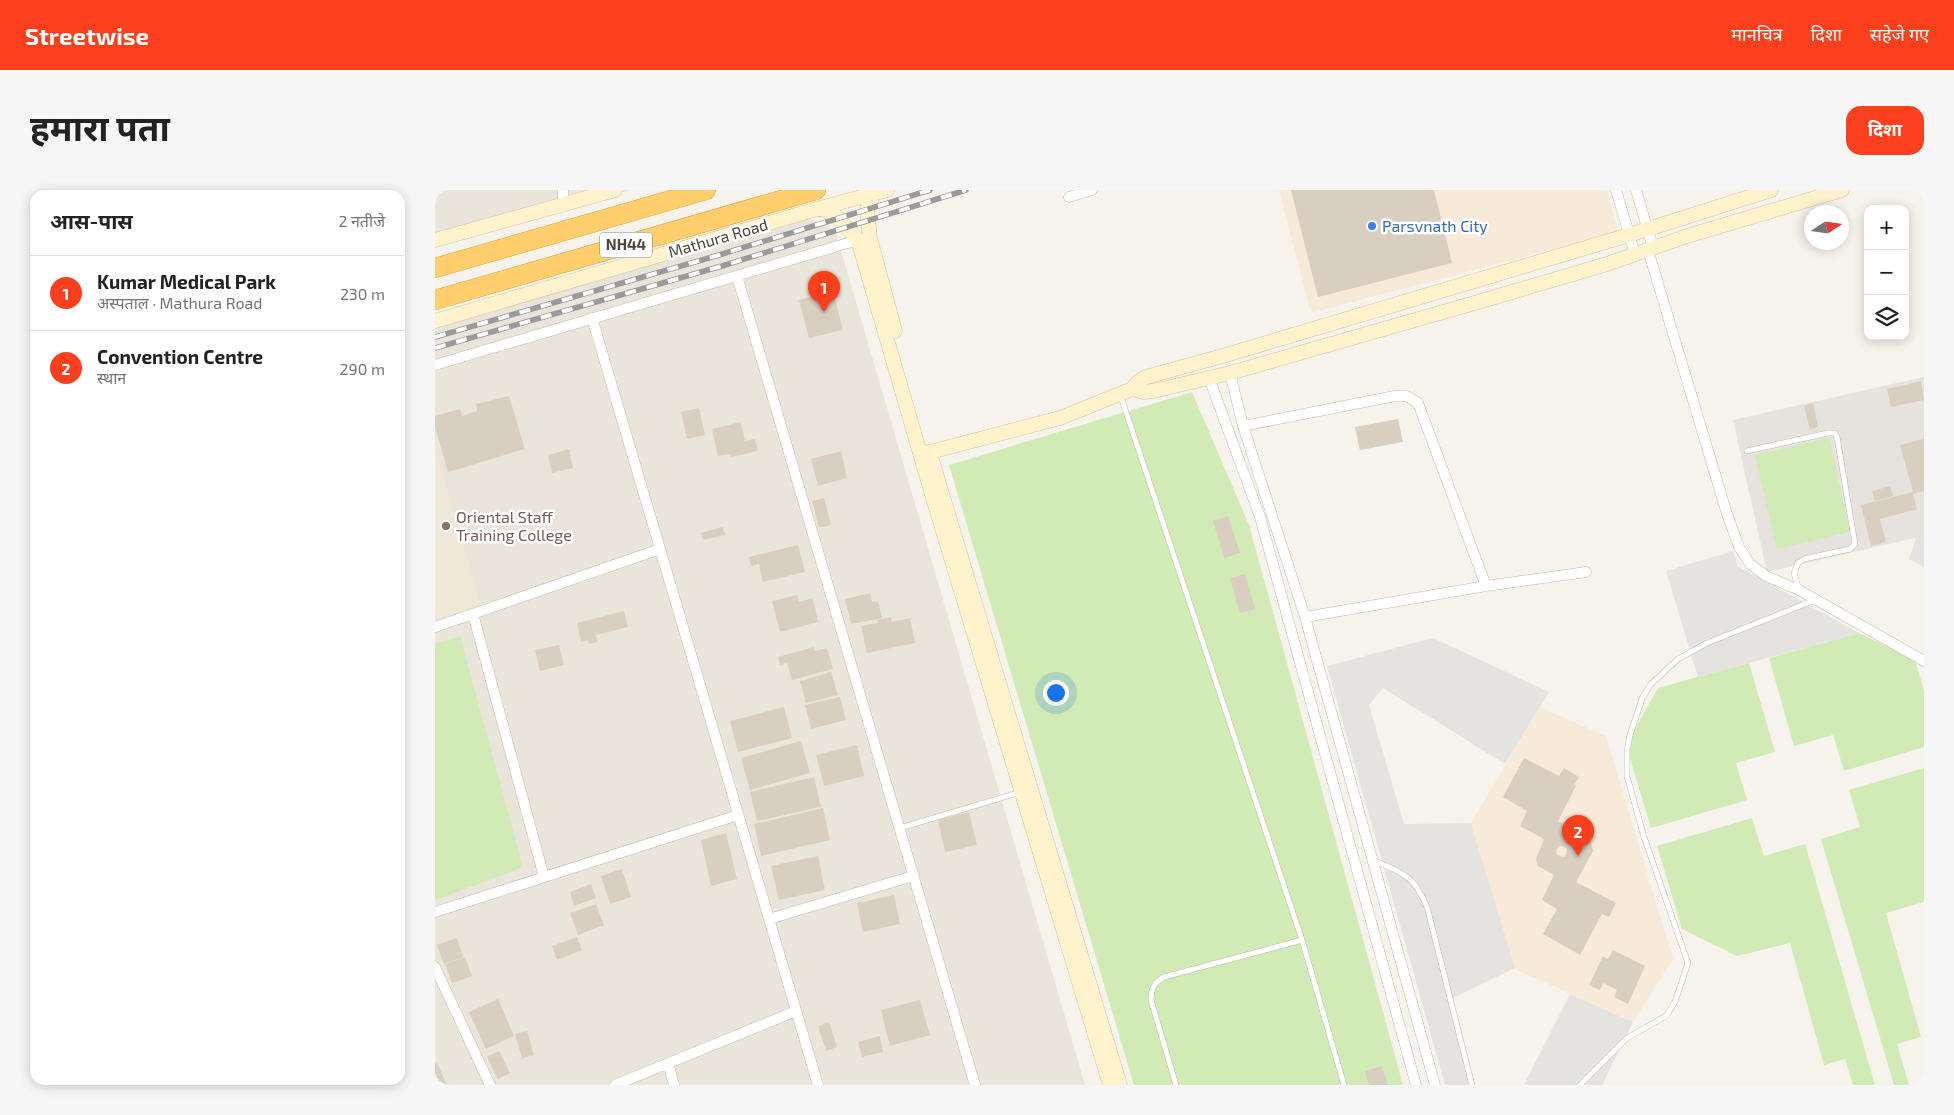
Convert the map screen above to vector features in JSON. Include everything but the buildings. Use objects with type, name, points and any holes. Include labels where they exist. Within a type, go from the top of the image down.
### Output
[{"type":"highway","name":"NH44","points":[[435,268],[705,190]]},
{"type":"highway","name":"NH44","points":[[435,300],[818,199]]},
{"type":"street","points":[[563,190],[563,205]]},
{"type":"street","points":[[435,240],[615,190]]},
{"type":"street","points":[[1069,197],[1092,190]]},
{"type":"street","points":[[1616,190],[1629,235],[1645,251]]},
{"type":"street","points":[[1636,190],[1647,229],[1645,251],[1739,547],[1749,564],[1760,572],[1799,590],[1924,661]]},
{"type":"street","points":[[925,452],[1060,418],[1126,391],[1146,377],[1629,235],[1771,190]]},
{"type":"street","points":[[1126,391],[1153,391],[1229,373],[1487,299],[1841,190]]},
{"type":"street","points":[[880,192],[867,209],[870,238],[925,452],[1022,792],[1110,1085]]},
{"type":"street","name":"Mathura Road","points":[[435,321],[818,199],[880,192]]},
{"type":"street","points":[[818,199],[859,240],[1120,1085]]},
{"type":"street","points":[[435,365],[859,240]]},
{"type":"street","points":[[737,276],[975,1085]]},
{"type":"street","points":[[592,318],[818,1085]]},
{"type":"street","points":[[1229,373],[1243,426],[1305,617],[1435,1085]]},
{"type":"street","points":[[1209,378],[1260,517],[1416,1085]]},
{"type":"street","points":[[1243,426],[1395,396],[1407,396],[1418,403],[1486,586]]},
{"type":"street","points":[[435,627],[660,549]]},
{"type":"street","points":[[1305,617],[1486,586],[1585,572]]},
{"type":"street","points":[[473,614],[544,877]]},
{"type":"street","points":[[435,912],[739,815]]},
{"type":"street","points":[[769,919],[913,876]]},
{"type":"street","points":[[435,967],[490,1085]]},
{"type":"street","points":[[615,1085],[797,1011]]},
{"type":"street","points":[[668,1064],[675,1085]]},
{"type":"lane","points":[[1126,391],[1302,940],[1343,1085]]},
{"type":"lane","points":[[1747,451],[1828,433],[1835,433],[1837,437],[1855,544],[1849,549],[1804,559],[1797,563],[1794,573],[1799,590]]},
{"type":"lane","points":[[1580,1085],[1627,1038],[1666,1016],[1675,1002],[1688,963],[1644,837],[1627,776],[1627,750],[1642,699],[1650,685],[1678,658],[1707,643],[1815,600]]},
{"type":"lane","points":[[899,829],[1022,792]]},
{"type":"lane","points":[[1373,860],[1410,878],[1427,906],[1472,1085]]},
{"type":"lane","points":[[1176,1085],[1151,1000],[1151,990],[1155,983],[1164,977],[1302,940]]},
{"type":"shaded area","points":[[435,190],[630,190],[435,245]]},
{"type":"shaded area","points":[[1279,190],[1607,190],[1618,232],[1311,313]]},
{"type":"shaded area","points":[[801,215],[835,230],[1085,1085],[435,1085],[435,326]]},
{"type":"shaded area","points":[[1924,377],[1924,536],[1767,572],[1733,420]]},
{"type":"shaded area","name":"Oriental Staff Training College","points":[[435,446],[481,605],[435,619]]},
{"type":"shaded area","points":[[1924,536],[1924,567],[1909,559],[1916,538]]},
{"type":"shaded area","points":[[1733,551],[1738,566],[1859,633],[1698,677],[1666,571]]},
{"type":"shaded area","points":[[1433,638],[1549,692],[1505,764],[1383,688],[1369,705],[1404,824],[1471,823],[1515,968],[1451,999],[1475,1085],[1445,1085],[1327,666]]},
{"type":"shaded area","points":[[1540,707],[1606,736],[1673,959],[1633,1022],[1515,969],[1471,823]]},
{"type":"shaded area","points":[[1570,994],[1633,1022],[1602,1085],[1524,1085]]},
{"type":"green space","points":[[1192,392],[1249,525],[1403,1085],[1134,1085],[949,465]]},
{"type":"green space","points":[[1829,438],[1850,532],[1777,549],[1755,455]]},
{"type":"green space","points":[[1859,633],[1915,660],[1924,691],[1924,747],[1844,771],[1833,735],[1794,746],[1769,658]]},
{"type":"green space","points":[[460,636],[523,867],[435,900],[435,644]]},
{"type":"green space","points":[[1749,663],[1775,752],[1736,763],[1747,800],[1651,828],[1626,745],[1658,688]]},
{"type":"green space","points":[[1924,768],[1924,902],[1886,913],[1921,1037],[1897,1044],[1909,1085],[1894,1085],[1821,839],[1860,827],[1849,790]]},
{"type":"green space","points":[[1752,818],[1764,856],[1805,844],[1875,1085],[1853,1085],[1845,1059],[1824,1065],[1790,943],[1737,956],[1682,929],[1657,846]]},
{"type":"railway","points":[[435,337],[719,255],[930,190]]},
{"type":"railway","points":[[435,348],[722,266],[966,190]]},
{"type":"place","name":"Parsvnath City","points":[[1372,226]]},
{"type":"place","name":"Kumar Medical Park","points":[[824,312]]},
{"type":"place","name":"Oriental Staff Training College","points":[[446,526]]},
{"type":"place","name":"Convention Centre","points":[[1578,856]]}]
